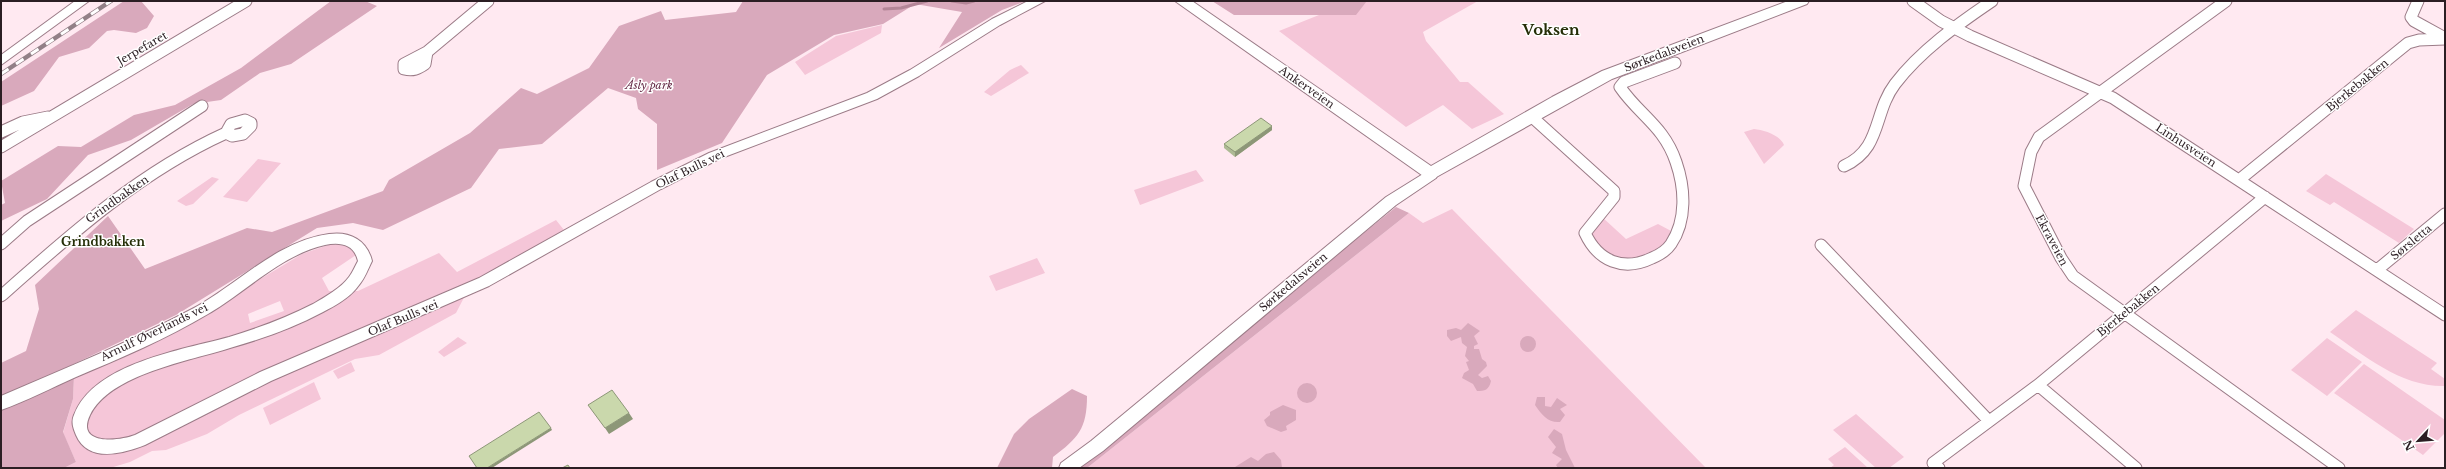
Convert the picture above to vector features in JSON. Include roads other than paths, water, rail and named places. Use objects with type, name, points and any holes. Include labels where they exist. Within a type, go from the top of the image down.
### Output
[{"type":"main road","name":"Ankerveien","points":[[1182,1],[1431,174]]},
{"type":"main road","name":"Sørkedalsveien","points":[[1431,174],[1587,85],[1622,69],[1802,1]]},
{"type":"street","points":[[1,61],[83,1]]},
{"type":"street","name":"Jerpefaret","points":[[1,147],[246,1]]},
{"type":"street","points":[[428,52],[453,28],[488,1]]},
{"type":"street","name":"Olaf Bulls vei","points":[[364,253],[364,264],[353,282],[338,295],[314,310],[282,325],[244,338],[149,365],[111,383],[99,392],[87,406],[81,420],[83,435],[97,446],[110,447],[147,438],[281,369],[426,309],[479,285],[634,197],[708,159],[887,89],[920,70],[990,25],[1039,1]]},
{"type":"street","name":"Linhusveien","points":[[1913,1],[1954,28],[2103,92],[2445,315]]},
{"type":"street","points":[[1844,166],[1856,162],[1866,153],[1892,88],[1930,47],[1992,1]]},
{"type":"street","name":"Ekraveien","points":[[2226,1],[2036,140],[2031,152],[2023,185],[2068,270],[2124,313],[2339,468]]},
{"type":"street","name":"Bjerkebakken","points":[[2418,1],[2411,16],[2414,21],[2445,39]]},
{"type":"street","name":"Bjerkebakken","points":[[2239,180],[2408,43],[2419,40],[2445,39]]},
{"type":"street","name":"Sørkedalsveien","points":[[1531,116],[1614,191],[1614,197],[1585,233],[1589,245],[1602,258],[1616,264],[1639,264],[1664,251],[1673,241],[1684,209],[1682,182],[1679,168],[1666,137],[1620,87],[1624,82],[1675,63]]},
{"type":"street","points":[[1,244],[27,221],[202,106]]},
{"type":"street","name":"Jerpefaret","points":[[1,132],[28,120],[50,117]]},
{"type":"street","name":"Grindbakken","points":[[1,296],[80,226],[171,162],[208,140],[226,133]]},
{"type":"street","name":"Sørkedalsveien","points":[[1067,468],[1098,446],[1391,201],[1431,174]]},
{"type":"street","name":"Bjerkebakken","points":[[1936,466],[1989,421],[2038,385],[2201,248],[2265,197]]},
{"type":"street","name":"Sørsletta","points":[[2377,270],[2445,214]]},
{"type":"street","name":"Arnulf Øverlands vei","points":[[1,403],[191,317],[305,246],[323,240],[343,239],[356,242],[364,253]]},
{"type":"street","points":[[1821,245],[1989,421]]},
{"type":"street","points":[[2038,385],[2136,468]]},
{"type":"waterway","points":[[884,9],[901,8],[927,1]]},
{"type":"waterway","points":[[952,1],[966,3],[974,1]]},
{"type":"railway","points":[[1,74],[111,1]]},
{"type":"district","name":"Voksen","points":[[1551,30]]},
{"type":"district","name":"Grindbakken","points":[[103,242]]},
{"type":"park label","name":"Åsly park","points":[[649,85]]}]
